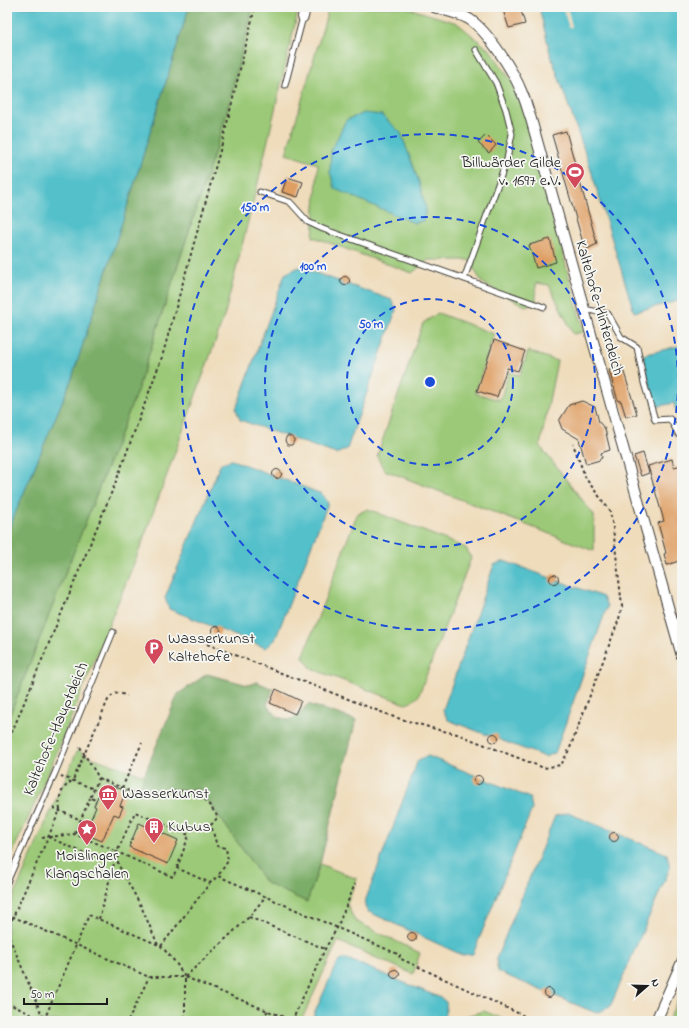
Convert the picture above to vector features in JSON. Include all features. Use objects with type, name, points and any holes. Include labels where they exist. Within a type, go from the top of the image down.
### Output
[{"type":"street","name":"Kaltehofe-Hinterdeich","points":[[434,7],[460,15],[469,19],[477,26],[494,46],[516,80],[522,94],[531,119],[682,656]]},
{"type":"street","points":[[656,1021],[682,962]]},
{"type":"lane","points":[[285,85],[304,12]]},
{"type":"lane","points":[[464,279],[507,160],[512,134],[506,110],[496,83],[476,50]]},
{"type":"lane","points":[[260,192],[290,202],[308,222],[323,229],[544,307]]},
{"type":"lane","points":[[584,309],[608,314],[621,337],[637,347],[644,383],[655,420],[670,419],[679,435]]},
{"type":"lane","name":"Kaltehofe-Hauptdeich","points":[[7,882],[55,773],[112,632]]},
{"type":"path","points":[[7,744],[115,484],[162,357],[223,140],[255,7]]},
{"type":"path","points":[[566,7],[567,13]]},
{"type":"path","points":[[207,644],[394,717],[457,734],[544,768],[561,765],[570,748],[619,619],[622,606],[610,511],[586,479],[573,444]]},
{"type":"path","points":[[45,1021],[7,931],[60,810],[59,801],[61,792],[65,786],[73,780],[108,700],[116,693],[127,696]]},
{"type":"path","points":[[122,788],[142,743]]},
{"type":"path","points":[[80,747],[99,778],[141,796],[178,791],[199,791],[218,817],[211,825],[217,846],[226,848],[228,861],[218,876],[210,883],[159,946]]},
{"type":"path","points":[[55,773],[94,789]]},
{"type":"path","points":[[74,834],[99,778]]},
{"type":"path","points":[[90,798],[96,800]]},
{"type":"path","points":[[53,808],[81,820]]},
{"type":"path","points":[[42,838],[74,834],[117,852],[172,877],[190,835],[135,812],[117,852],[99,920]]},
{"type":"path","points":[[48,837],[91,856],[104,856],[117,852]]},
{"type":"path","points":[[117,852],[118,864],[141,906],[159,946],[176,963],[185,977],[185,1021]]},
{"type":"path","points":[[177,868],[210,883]]},
{"type":"path","points":[[218,876],[400,955],[399,958],[535,1021]]},
{"type":"path","points":[[7,914],[148,977],[185,977],[292,1020],[325,949],[337,928],[355,884]]},
{"type":"path","points":[[185,977],[249,917],[266,896]]},
{"type":"path","points":[[45,1021],[89,915],[159,946]]},
{"type":"path","points":[[249,917],[325,949]]},
{"type":"path","points":[[128,1021],[148,977]]},
{"type":"path","points":[[7,1003],[45,1021]]},
{"type":"path","points":[[257,1021],[268,1011]]},
{"type":"green space","points":[[189,7],[253,7],[224,123],[137,391],[7,722],[7,533],[72,378]]},
{"type":"green space","points":[[253,7],[299,7],[260,174],[225,313],[141,546],[48,774],[7,865],[7,722],[137,391],[224,123]]},
{"type":"green space","points":[[329,7],[405,7],[457,23],[491,51],[519,92],[584,332],[573,334],[549,285],[536,283],[536,303],[525,306],[482,283],[469,260],[428,260],[412,273],[313,237],[318,164],[286,154]]},
{"type":"green space","points":[[438,313],[494,334],[475,393],[500,400],[509,372],[520,375],[528,351],[557,361],[540,446],[594,515],[594,551],[384,470],[377,456],[423,323]]},
{"type":"green space","points":[[368,509],[466,548],[471,558],[418,697],[406,704],[312,669],[303,657],[357,514]]},
{"type":"green space","points":[[207,674],[248,685],[257,682],[273,689],[267,705],[278,717],[289,720],[297,716],[308,704],[356,720],[320,864],[307,902],[266,883],[200,789],[140,791],[144,775],[178,694]]},
{"type":"green space","points":[[78,749],[84,755],[144,775],[141,791],[200,789],[266,883],[307,902],[320,864],[357,879],[347,904],[355,921],[420,953],[413,974],[338,941],[301,1021],[7,1021],[7,911]]},
{"type":"green space","points":[[682,991],[682,1021],[668,1021]]},
{"type":"green space","points":[[484,1011],[507,1021],[463,1021],[466,1016]]},
{"type":"water","points":[[7,7],[189,7],[72,378],[7,533]]},
{"type":"water","points":[[539,7],[682,7],[682,300],[634,312],[589,164],[550,53]]},
{"type":"water","points":[[364,113],[382,115],[401,133],[419,182],[426,209],[423,221],[414,223],[335,189],[330,172],[331,151],[346,120]]},
{"type":"water","points":[[299,267],[392,300],[396,310],[347,449],[336,454],[240,420],[236,409],[285,274]]},
{"type":"water","points":[[682,345],[682,434],[674,403],[655,407],[643,355]]},
{"type":"water","points":[[232,460],[322,494],[328,503],[275,640],[266,648],[169,609],[165,598],[221,463]]},
{"type":"water","points":[[504,561],[603,597],[607,607],[555,753],[545,757],[448,720],[443,710],[494,565]]},
{"type":"water","points":[[428,756],[530,798],[532,809],[473,954],[462,955],[367,911],[365,906],[366,899],[418,760]]},
{"type":"water","points":[[568,813],[667,854],[670,868],[610,1007],[596,1013],[498,972],[496,959],[555,816]]},
{"type":"water","points":[[342,959],[347,959],[441,998],[446,1002],[446,1012],[442,1021],[311,1021],[336,965]]},
{"type":"pier","points":[[563,7],[567,7],[572,27],[569,28]]},
{"type":"building","points":[[502,7],[520,7],[525,24],[509,28]]},
{"type":"building","name":"Billwärder Gilde v. 1697 e.V.","points":[[566,131],[597,244],[585,250],[552,135]]},
{"type":"building","points":[[486,135],[496,145],[489,153],[478,143]]},
{"type":"building","points":[[287,177],[303,182],[298,197],[282,192]]},
{"type":"building","points":[[550,239],[556,262],[536,268],[529,245]]},
{"type":"building","points":[[345,276],[350,281],[345,286],[340,281]]},
{"type":"building","points":[[494,340],[525,351],[518,371],[507,368],[497,397],[477,391]]},
{"type":"building","points":[[622,366],[637,414],[626,417],[621,401],[618,401],[609,370]]},
{"type":"building","points":[[582,401],[595,407],[599,422],[605,429],[610,450],[601,453],[602,458],[599,459],[600,460],[586,464],[579,439],[562,429],[559,421],[569,405]]},
{"type":"building","points":[[287,436],[294,439],[292,445],[288,445],[286,443],[285,440]]},
{"type":"building","points":[[643,453],[649,473],[641,476],[634,456]]},
{"type":"building","points":[[672,459],[674,467],[682,465],[682,560],[667,565],[664,554],[666,553],[658,523],[664,521],[648,466]]},
{"type":"building","points":[[277,469],[282,474],[277,479],[272,474]]},
{"type":"building","points":[[554,574],[559,579],[554,584],[549,579]]},
{"type":"building","points":[[216,626],[221,631],[216,636],[211,631]]},
{"type":"building","points":[[276,689],[301,701],[295,714],[270,703]]},
{"type":"building","points":[[494,733],[499,738],[494,743],[489,738]]},
{"type":"building","points":[[478,775],[483,780],[478,785],[473,780]]},
{"type":"building","name":"Wasserkunst","points":[[107,785],[126,791],[120,806],[123,807],[119,816],[114,814],[102,841],[85,834],[83,828],[88,826],[96,807],[94,806],[98,796],[101,797]]},
{"type":"building","name":"Kubus","points":[[139,823],[178,840],[168,864],[129,847]]},
{"type":"building","points":[[614,832],[619,837],[614,842],[609,837]]},
{"type":"building","points":[[412,932],[417,937],[412,942],[407,937]]},
{"type":"building","points":[[395,969],[400,974],[395,979],[390,974]]},
{"type":"building","points":[[549,988],[554,993],[549,998],[544,993]]},
{"type":"place","name":"Billwärder Gilde v. 1697 e.V.","points":[[575,189]]},
{"type":"place","name":"Wasserkunst Kaltehofe","points":[[154,665]]},
{"type":"place","name":"Wasserkunst","points":[[108,811]]},
{"type":"place","name":"Kubus","points":[[154,844]]},
{"type":"place","name":"Moislinger Klangschalen","points":[[87,846]]}]
